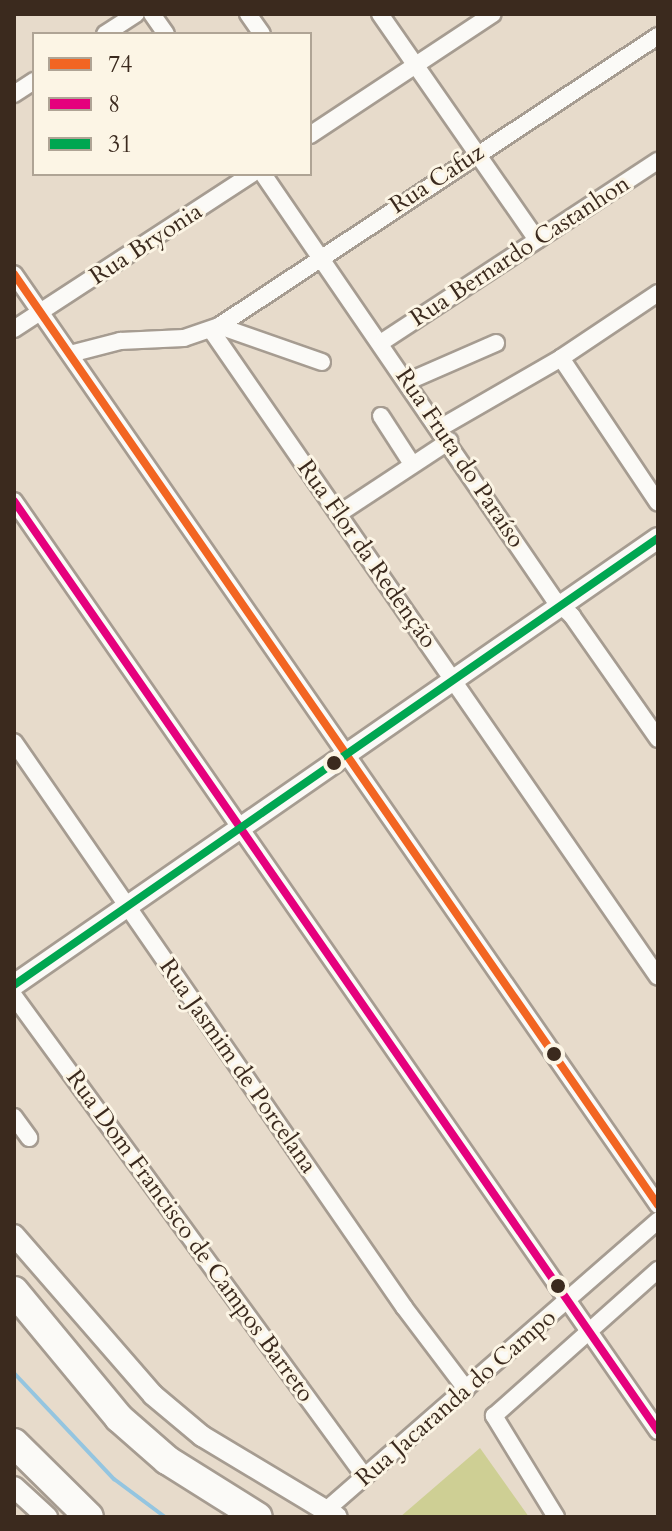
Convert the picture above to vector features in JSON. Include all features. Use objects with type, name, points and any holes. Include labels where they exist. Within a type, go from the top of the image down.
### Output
[{"type":"highway","points":[[14,1291],[119,1418],[216,1494],[258,1517]]},
{"type":"highway","points":[[14,1443],[89,1517]]},
{"type":"street","points":[[108,32],[136,14]]},
{"type":"street","points":[[152,14],[165,32]]},
{"type":"street","points":[[248,14],[261,32]]},
{"type":"street","points":[[380,14],[537,240]]},
{"type":"street","points":[[312,134],[493,14]]},
{"type":"street","name":"Rua Cafuz","points":[[215,328],[321,255],[658,36]]},
{"type":"street","points":[[14,94],[32,82]]},
{"type":"street","name":"Rua Bernardo Castanhon","points":[[382,342],[658,161]]},
{"type":"street","name":"Rua Bryonia","points":[[14,329],[249,176]]},
{"type":"street","name":"Rua Fruta do Paraíso","points":[[264,176],[409,381],[560,605],[658,739]]},
{"type":"street","points":[[14,274],[348,752],[658,1205]]},
{"type":"street","points":[[340,513],[412,464],[444,434],[658,293]]},
{"type":"street","points":[[70,354],[120,341],[184,338],[215,328],[322,362]]},
{"type":"street","name":"Rua Flor da Redenção","points":[[215,328],[658,977]]},
{"type":"street","points":[[409,381],[496,343]]},
{"type":"street","points":[[561,358],[658,503]]},
{"type":"street","points":[[381,416],[412,464]]},
{"type":"street","points":[[14,501],[238,830],[658,1431]]},
{"type":"street","points":[[14,985],[658,538]]},
{"type":"street","name":"Rua Jasmim de Porcelana","points":[[14,742],[404,1307],[466,1389]]},
{"type":"street","name":"Rua Dom Francisco de Campos Barreto","points":[[14,996],[365,1477]]},
{"type":"street","points":[[14,1117],[29,1138]]},
{"type":"street","name":"Rua Jacaranda do Campo","points":[[331,1514],[365,1477],[658,1221]]},
{"type":"street","points":[[14,1235],[153,1395],[202,1436],[331,1514]]},
{"type":"street","points":[[556,1517],[493,1420],[496,1412],[658,1270]]},
{"type":"street","points":[[14,1487],[47,1517]]},
{"type":"green space","points":[[480,1448],[529,1517],[400,1517]]},
{"type":"waterway","points":[[14,1373],[114,1479],[165,1517]]},
{"type":"transit line","name":"74","points":[[14,274],[658,1205]]},
{"type":"transit line","name":"8","points":[[14,501],[658,1431]]},
{"type":"transit line","name":"31","points":[[14,985],[658,538]]}]
